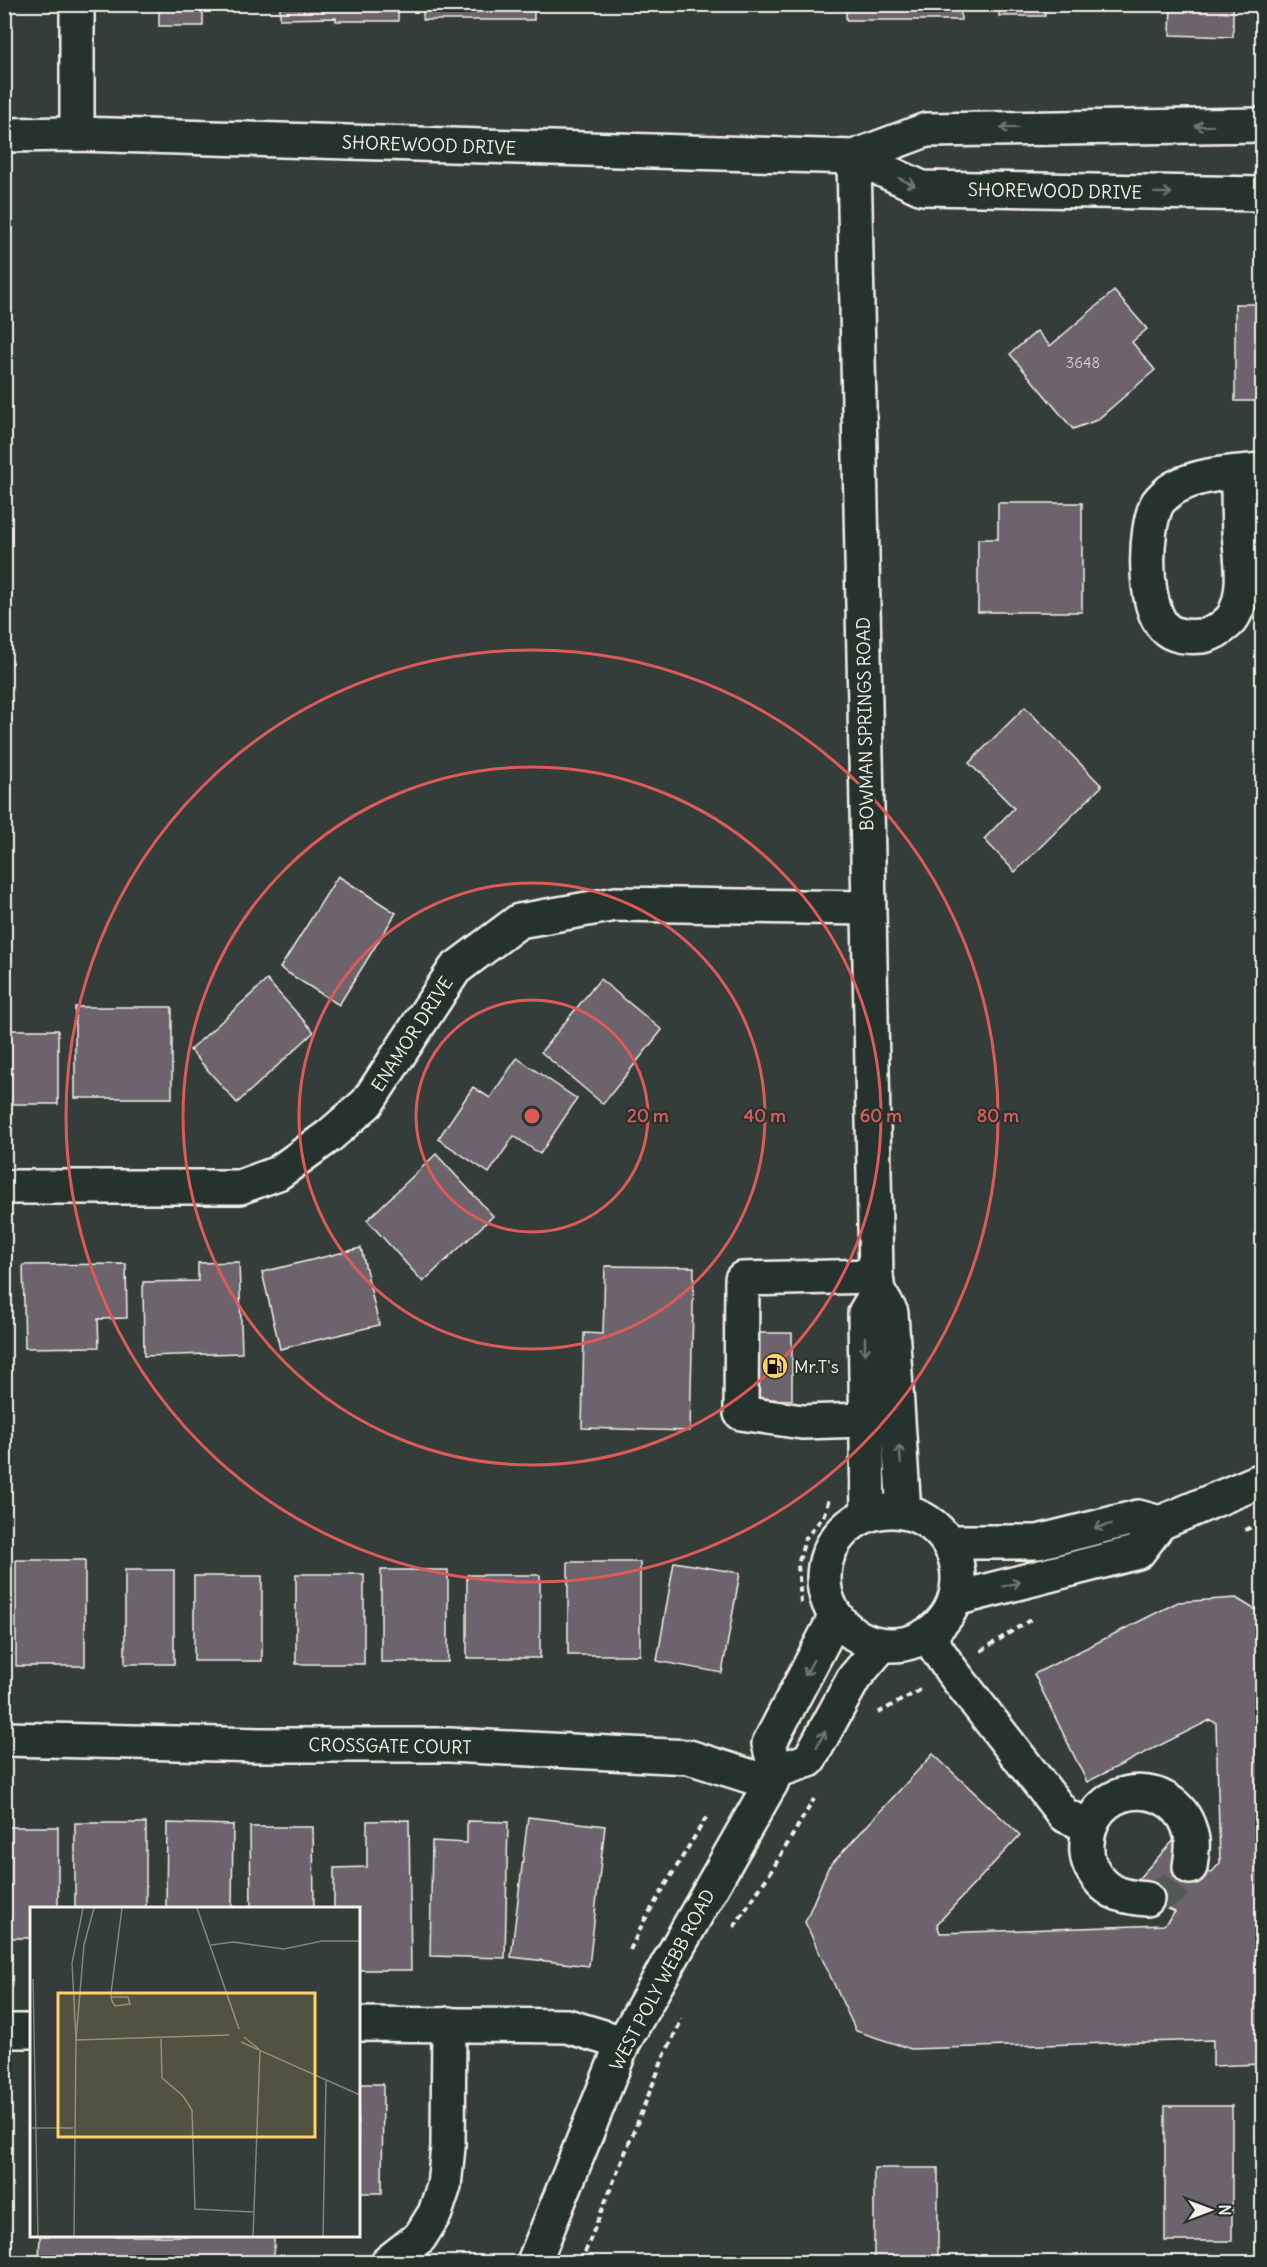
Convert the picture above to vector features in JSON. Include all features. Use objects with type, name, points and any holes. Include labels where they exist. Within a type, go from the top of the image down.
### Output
[{"type":"street","points":[[77,4],[77,134]]},
{"type":"street","name":"SHOREWOOD DRIVE","points":[[4,135],[77,134],[854,157],[926,130],[1263,125]]},
{"type":"street","name":"SHOREWOOD DRIVE","points":[[854,157],[922,188],[1263,194]]},
{"type":"street","name":"BOWMAN SPRINGS ROAD","points":[[854,157],[861,447],[867,908],[877,1284],[865,1313],[868,1514]]},
{"type":"street","points":[[1250,471],[1242,582],[1235,615],[1222,627],[1207,635],[1173,634],[1164,628],[1155,614],[1149,588],[1149,534],[1158,503],[1173,489],[1201,478],[1250,471]]},
{"type":"street","name":"ENAMOR DRIVE","points":[[4,1187],[240,1187],[278,1173],[328,1136],[367,1103],[455,969],[519,921],[616,904],[867,908]]},
{"type":"street","points":[[865,1420],[802,1422],[741,1413],[742,1279],[877,1284]]},
{"type":"street","name":"BOWMAN SPRINGS ROAD","points":[[877,1284],[891,1313],[904,1512]]},
{"type":"street","points":[[955,1599],[1138,1552],[1160,1523],[1263,1480]]},
{"type":"street","points":[[891,1510],[904,1512],[914,1514],[934,1525],[949,1542],[958,1564],[959,1586],[952,1607],[940,1625],[927,1635],[903,1645],[882,1645],[861,1638],[843,1625],[836,1616],[824,1587],[825,1565],[832,1544],[848,1526],[868,1514],[891,1510]]},
{"type":"street","points":[[949,1542],[1038,1542],[1138,1517],[1160,1523]]},
{"type":"street","points":[[836,1616],[769,1744],[773,1777],[809,1760],[854,1678],[882,1645]]},
{"type":"street","points":[[927,1635],[951,1670],[1064,1815],[1089,1826]]},
{"type":"street","name":"CROSSGATE COURT","points":[[4,1739],[262,1745],[449,1745],[689,1757],[773,1777]]},
{"type":"street","name":"WEST POLY WEBB ROAD","points":[[534,2262],[623,2043],[773,1777]]},
{"type":"street","points":[[1147,1899],[1125,1897],[1109,1890],[1096,1877],[1088,1861],[1086,1843],[1089,1826],[1098,1811],[1111,1799],[1127,1793],[1145,1792],[1162,1797],[1176,1806],[1186,1820],[1192,1836],[1190,1867]]},
{"type":"street","points":[[360,2024],[567,2026],[623,2043]]},
{"type":"street","points":[[388,2262],[420,2237],[435,2213],[444,2186],[448,2146],[449,2024]]},
{"type":"street","points":[[4,2031],[30,2031]]},
{"type":"path","points":[[802,1605],[798,1565],[805,1539],[823,1517],[830,1498]]},
{"type":"path","points":[[1240,1532],[1263,1524]]},
{"type":"path","points":[[868,1719],[910,1696],[1035,1617]]},
{"type":"path","points":[[728,1936],[772,1870],[817,1794]]},
{"type":"path","points":[[581,2262],[665,2054],[684,2014]]},
{"type":"building","points":[[159,4],[203,4],[203,26],[159,26]]},
{"type":"building","points":[[280,4],[398,4],[398,21],[336,21],[336,18],[280,19]]},
{"type":"building","points":[[423,4],[534,4],[534,20],[423,20]]},
{"type":"building","points":[[703,4],[823,4],[823,10],[703,10]]},
{"type":"building","points":[[846,4],[961,4],[961,20],[846,20]]},
{"type":"building","points":[[999,4],[1045,4],[1045,16],[999,16]]},
{"type":"building","points":[[1171,4],[1233,4],[1233,37],[1170,35]]},
{"type":"building","points":[[1114,291],[1147,329],[1132,342],[1155,370],[1097,420],[1073,429],[1010,354],[1037,331],[1050,346]]},
{"type":"building","points":[[1235,304],[1262,304],[1262,401],[1235,401]]},
{"type":"building","points":[[998,503],[1082,503],[1082,612],[978,612],[978,539],[998,539]]},
{"type":"building","points":[[1025,707],[1102,786],[1015,872],[984,839],[1014,808],[969,763]]},
{"type":"building","points":[[338,876],[396,913],[339,1005],[280,968]]},
{"type":"building","points":[[600,979],[662,1030],[603,1104],[541,1052]]},
{"type":"building","points":[[267,980],[314,1032],[237,1103],[190,1050]]},
{"type":"building","points":[[75,1007],[172,1007],[172,1098],[75,1098]]},
{"type":"building","points":[[4,1030],[58,1030],[58,1104],[4,1104]]},
{"type":"building","points":[[517,1058],[577,1099],[540,1154],[514,1136],[489,1173],[438,1139],[473,1087],[490,1098]]},
{"type":"building","points":[[436,1154],[493,1216],[423,1282],[367,1220]]},
{"type":"building","points":[[361,1248],[379,1325],[280,1349],[262,1272]]},
{"type":"building","points":[[239,1262],[242,1353],[144,1356],[143,1282],[198,1281],[198,1263]]},
{"type":"building","points":[[126,1264],[127,1318],[98,1319],[99,1347],[25,1348],[23,1265]]},
{"type":"building","points":[[605,1266],[694,1267],[690,1431],[582,1428],[584,1333],[603,1334]]},
{"type":"building","name":"Mr.T's","points":[[758,1333],[792,1333],[792,1400],[757,1399]]},
{"type":"building","points":[[16,1560],[85,1560],[85,1666],[16,1666]]},
{"type":"building","points":[[568,1562],[640,1562],[640,1655],[568,1655]]},
{"type":"building","points":[[674,1562],[740,1573],[722,1673],[657,1661]]},
{"type":"building","points":[[125,1570],[174,1570],[174,1664],[125,1664]]},
{"type":"building","points":[[381,1570],[448,1570],[448,1662],[381,1662]]},
{"type":"building","points":[[296,1574],[364,1574],[364,1664],[296,1664]]},
{"type":"building","points":[[467,1575],[540,1575],[540,1658],[467,1658]]},
{"type":"building","points":[[194,1576],[262,1576],[262,1661],[194,1661]]},
{"type":"building","points":[[1236,1598],[1262,1614],[1262,2064],[1213,2066],[1213,2040],[911,2049],[856,2031],[805,1922],[828,1868],[933,1754],[1020,1835],[937,1924],[940,1933],[1164,1925],[1175,1912],[1147,1899],[1138,1879],[1175,1839],[1190,1867],[1211,1873],[1220,1863],[1216,1723],[1210,1720],[1087,1782],[1034,1674],[1178,1602]]},
{"type":"building","points":[[528,1817],[605,1826],[589,1966],[511,1957]]},
{"type":"building","points":[[409,1820],[411,1970],[360,1970],[360,1907],[334,1907],[334,1868],[367,1867],[367,1821]]},
{"type":"building","points":[[467,1821],[508,1822],[505,1958],[430,1956],[432,1841],[467,1843]]},
{"type":"building","points":[[75,1823],[146,1823],[146,1907],[75,1907]]},
{"type":"building","points":[[167,1823],[233,1825],[232,1907],[166,1907]]},
{"type":"building","points":[[4,1827],[58,1827],[58,1907],[30,1907],[30,1938],[4,1938]]},
{"type":"building","points":[[250,1827],[313,1827],[314,1907],[251,1907]]},
{"type":"building","points":[[360,2084],[383,2084],[382,2193],[360,2193]]},
{"type":"building","points":[[1165,2106],[1232,2106],[1232,2241],[1165,2241]]},
{"type":"building","points":[[874,2168],[938,2168],[938,2262],[874,2262]]},
{"type":"building","points":[[40,2237],[274,2237],[274,2262],[39,2262]]},
{"type":"tunnel","points":[[1147,1899],[1170,1890],[1190,1867]]},
{"type":"place","name":"Mr.T's","points":[[775,1366]]}]
